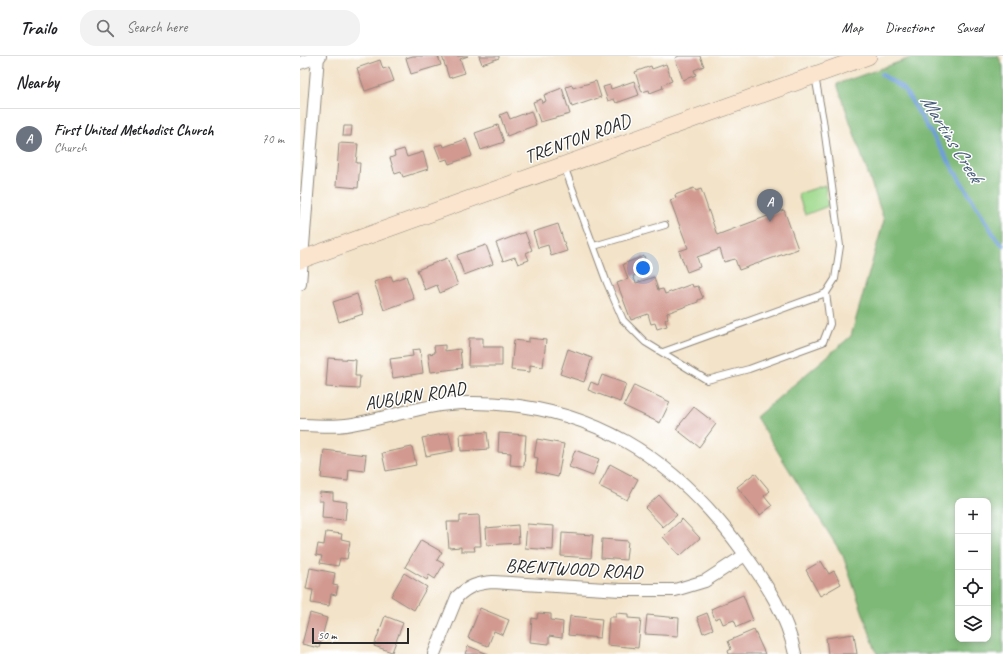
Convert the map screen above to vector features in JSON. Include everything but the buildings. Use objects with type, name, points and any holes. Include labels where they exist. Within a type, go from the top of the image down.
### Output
[{"type":"main road","name":"TRENTON ROAD","points":[[301,259],[868,56]]},
{"type":"street","points":[[300,63],[318,56],[300,284]]},
{"type":"street","name":"AUBURN ROAD","points":[[300,425],[346,425],[431,406],[466,402],[503,403],[527,406],[577,419],[625,440],[673,473],[717,518],[765,581],[788,626],[795,654]]},
{"type":"street","name":"BRENTWOOD ROAD","points":[[434,654],[457,597],[469,587],[477,583],[493,582],[646,591],[675,590],[705,581],[745,555]]},
{"type":"lane","points":[[564,165],[607,283],[623,320],[645,342],[663,352],[701,378],[707,380],[749,369],[823,342],[830,324],[826,293],[834,278],[840,246],[823,120],[815,75]]},
{"type":"lane","points":[[594,246],[665,225]]},
{"type":"lane","points":[[663,352],[826,293]]},
{"type":"green space","points":[[916,56],[998,56],[1003,66],[1003,654],[877,654],[843,556],[756,417],[851,336],[884,220],[837,84]]},
{"type":"green space","points":[[825,185],[828,206],[805,215],[798,194]]},
{"type":"waterway","name":"Martins Creek","points":[[881,74],[904,89],[996,238],[1003,245]]},
{"type":"place","name":"First United Methodist Church","points":[[770,222]]}]
